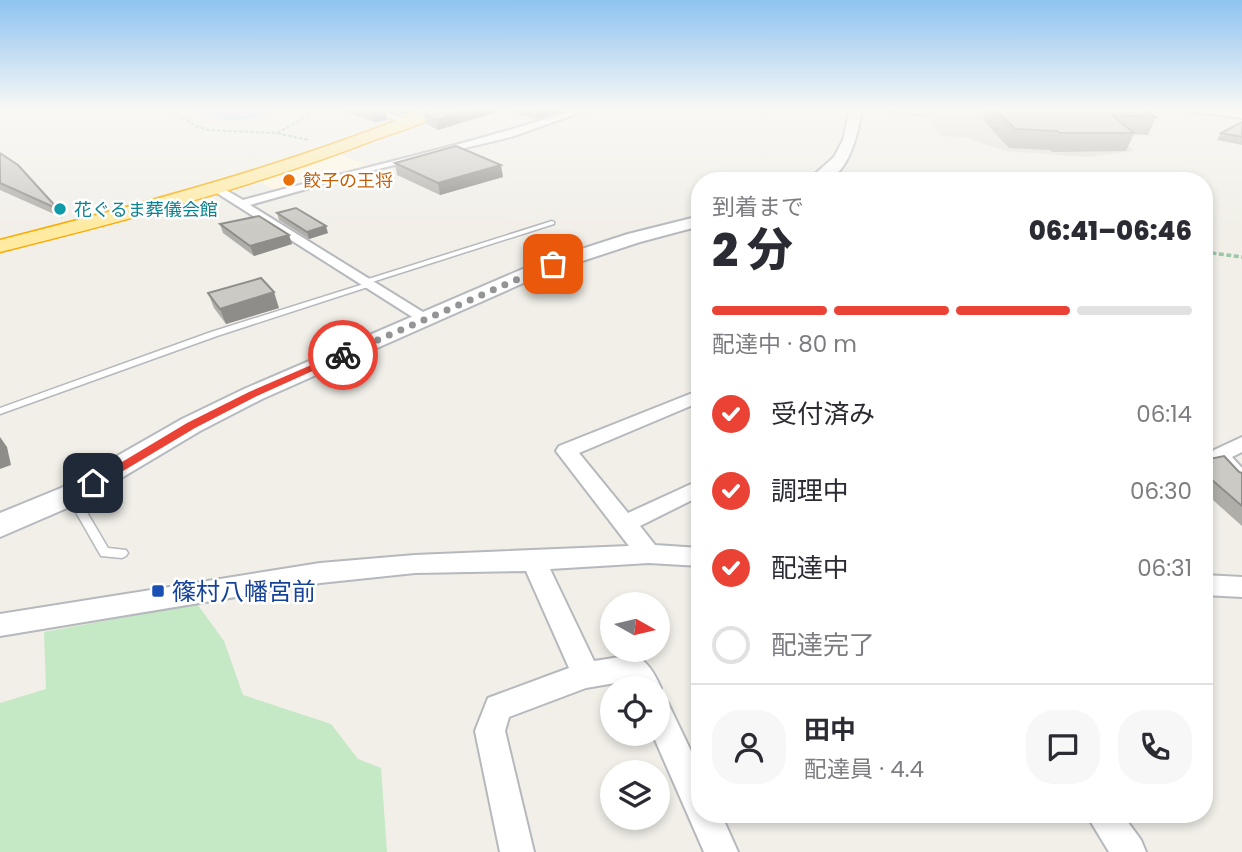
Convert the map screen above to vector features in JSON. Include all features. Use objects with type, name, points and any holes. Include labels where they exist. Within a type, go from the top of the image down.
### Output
[{"type":"highway","points":[[0,246],[215,188],[341,148]]},
{"type":"main road","points":[[830,172],[847,148]]},
{"type":"main road","points":[[0,526],[71,495],[191,425],[253,394],[567,258],[691,224]]},
{"type":"street","points":[[242,204],[371,167],[453,148]]},
{"type":"street","points":[[215,188],[319,256],[368,283],[425,320]]},
{"type":"street","points":[[649,554],[566,451],[691,399]]},
{"type":"street","points":[[1242,443],[1221,454],[1226,466],[1242,479]]},
{"type":"street","points":[[625,524],[691,491]]},
{"type":"street","points":[[0,625],[320,573],[415,564],[649,554],[691,556]]},
{"type":"street","points":[[534,561],[586,675]]},
{"type":"street","points":[[1213,585],[1242,587]]},
{"type":"street","points":[[517,852],[490,732],[498,708],[586,675],[634,668],[639,676]]},
{"type":"street","points":[[670,740],[691,786]]},
{"type":"street","points":[[708,823],[721,852]]},
{"type":"street","points":[[1108,823],[1129,852]]},
{"type":"lane","points":[[0,411],[214,334],[552,223]]},
{"type":"lane","points":[[71,495],[105,553],[122,553]]},
{"type":"path","points":[[1213,253],[1242,257]]},
{"type":"shaded area","points":[[996,148],[1131,148],[1134,151],[1087,157],[1005,151]]},
{"type":"shaded area","points":[[339,153],[366,165],[276,191],[257,180]]},
{"type":"green space","points":[[197,604],[224,641],[243,695],[331,724],[358,759],[381,768],[387,852],[0,852],[0,703],[46,689],[44,632]]},
{"type":"building","points":[[450,148],[460,148],[501,165],[438,183],[395,163]]},
{"type":"building","points":[[0,153],[18,165],[58,209],[0,183]]},
{"type":"building","points":[[296,208],[326,226],[307,232],[277,213]]},
{"type":"building","points":[[259,216],[289,235],[250,246],[220,224]]},
{"type":"building","points":[[261,278],[274,292],[220,309],[208,293]]},
{"type":"building","points":[[1224,456],[1242,473],[1242,506],[1213,481],[1213,458]]},
{"type":"way so far","points":[[343,355],[553,264]]},
{"type":"place","name":"餃子の王将","points":[[289,180]]},
{"type":"place","name":"花ぐるま葬儀会館","points":[[60,209]]},
{"type":"place","name":"篠村八幡宮前","points":[[158,591]]},
{"type":"route","points":[[93,483],[191,425],[253,394],[343,355]]}]
